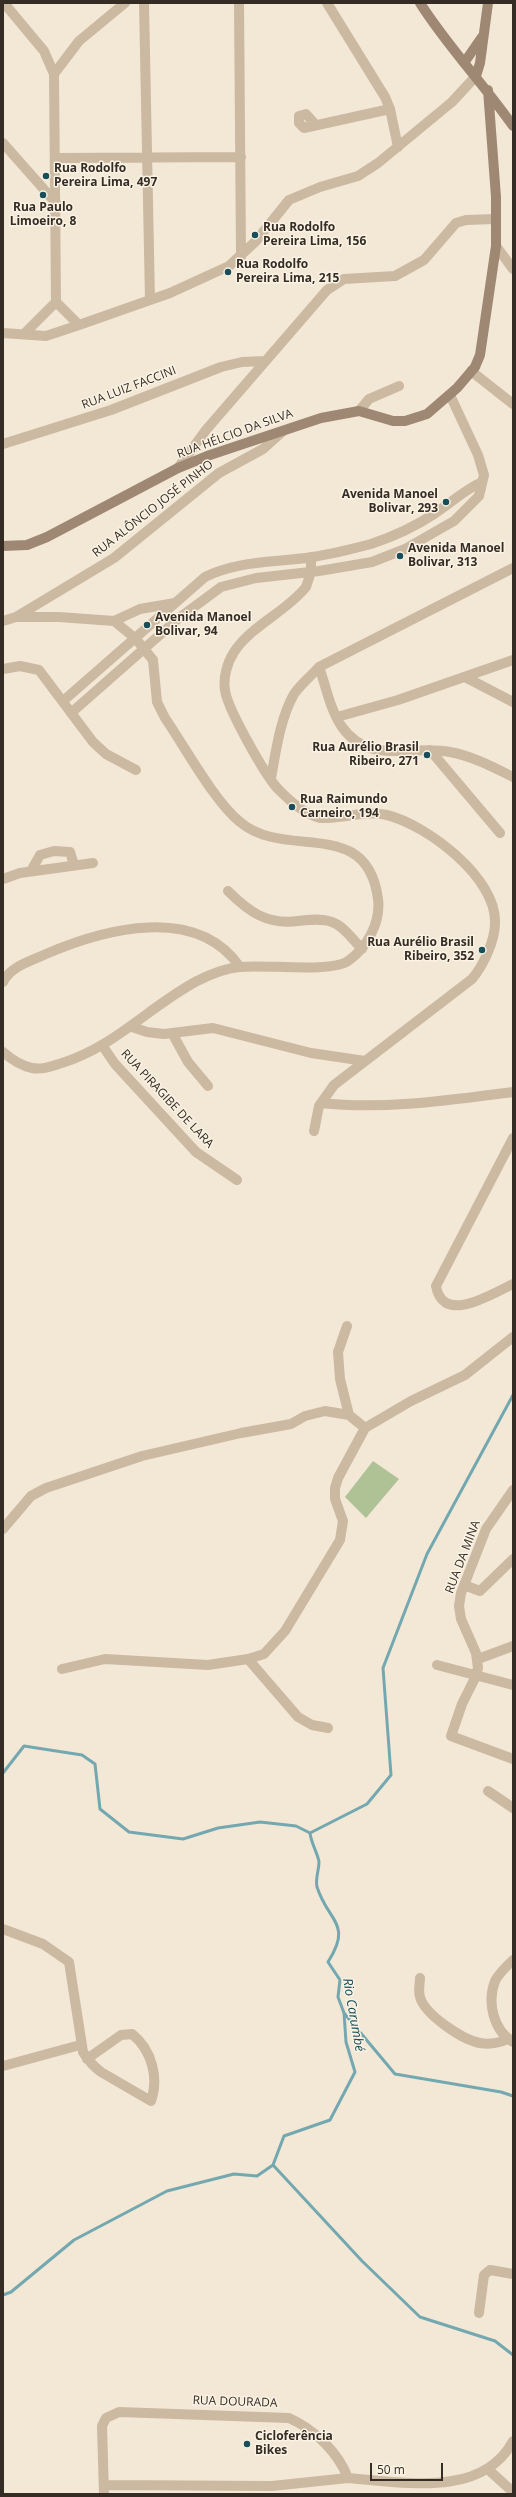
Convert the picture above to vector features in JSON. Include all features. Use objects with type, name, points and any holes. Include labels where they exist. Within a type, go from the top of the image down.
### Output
[{"type":"street","points":[[4,3],[44,51],[54,74],[56,158],[56,302],[79,325]]},
{"type":"street","points":[[54,74],[79,41],[125,3]]},
{"type":"street","points":[[144,3],[147,60],[146,158],[150,300]]},
{"type":"street","points":[[238,3],[241,257]]},
{"type":"street","points":[[327,3],[379,84],[390,109],[398,147]]},
{"type":"street","points":[[420,3],[441,36],[488,90],[513,126]]},
{"type":"street","points":[[3,333],[46,336],[150,300],[204,279],[241,257],[289,200],[311,191],[358,176],[398,147],[452,102],[476,76],[480,63],[488,3]]},
{"type":"street","points":[[464,63],[483,36]]},
{"type":"street","name":"RUA HÉLCIO DA SILVA","points":[[3,546],[27,545],[47,537],[178,468],[210,454],[335,414],[359,411],[394,421],[405,420],[427,414],[450,395],[471,371],[480,355],[496,246],[488,90]]},
{"type":"street","points":[[315,124],[390,109]]},
{"type":"street","points":[[3,143],[56,203]]},
{"type":"street","points":[[56,158],[241,157]]},
{"type":"street","points":[[178,468],[206,430],[264,361],[315,302],[335,284],[351,278],[367,279],[395,276],[424,260],[456,223],[466,220],[495,219]]},
{"type":"street","points":[[496,246],[513,269]]},
{"type":"street","points":[[24,334],[56,302]]},
{"type":"street","name":"RUA LUIZ FACCINI","points":[[3,444],[111,410],[221,368],[242,362],[264,361]]},
{"type":"street","points":[[471,371],[513,404]]},
{"type":"street","points":[[359,411],[369,399],[399,386]]},
{"type":"street","points":[[71,713],[179,618],[221,587],[256,578],[311,572],[372,562],[405,549],[436,533],[465,512],[479,496],[483,467],[450,395]]},
{"type":"street","name":"RUA ALÔNCIO JOSÉ PINHO","points":[[16,617],[114,558],[219,473],[262,448],[283,431]]},
{"type":"street","points":[[63,700],[136,639],[205,577],[218,570],[255,562],[311,557],[343,551],[387,538],[434,514],[456,496],[482,482]]},
{"type":"street","points":[[311,557],[311,572],[306,587],[300,595],[263,624],[235,652],[225,676],[224,689],[229,705],[271,778],[291,802],[310,815],[333,818],[369,814],[385,815],[407,822],[458,855],[485,892],[493,910],[495,923],[494,933],[477,973],[454,994],[334,1085],[321,1103],[314,1131]]},
{"type":"street","points":[[271,778],[280,733],[290,704],[300,686],[319,667],[513,568]]},
{"type":"street","points":[[114,621],[140,609],[175,603]]},
{"type":"street","points":[[3,621],[16,617],[91,618],[114,621],[136,639],[153,660],[157,702],[165,718],[223,804],[240,822],[273,839],[326,842],[348,851],[368,867],[374,883],[378,914],[375,926],[359,951],[347,962],[335,965],[240,967],[204,978],[175,994],[132,1027],[85,1055],[44,1068],[28,1067],[3,1052]]},
{"type":"street","points":[[337,717],[465,677],[513,660]]},
{"type":"street","points":[[3,669],[20,666],[39,670],[63,700],[71,713],[103,751],[136,770]]},
{"type":"street","points":[[319,667],[337,717],[348,734],[362,746],[369,749],[430,750],[450,752],[477,760],[513,777]]},
{"type":"street","points":[[465,677],[513,702]]},
{"type":"street","points":[[430,750],[500,834]]},
{"type":"street","points":[[31,871],[40,855],[54,851],[70,852],[74,866]]},
{"type":"street","points":[[3,879],[31,871],[93,863]]},
{"type":"street","points":[[228,890],[256,915],[272,922],[284,923],[321,919],[333,922],[342,928],[359,951]]},
{"type":"street","points":[[3,982],[12,970],[58,949],[105,932],[136,928],[178,929],[197,934],[225,950],[240,967]]},
{"type":"street","points":[[132,1027],[155,1034],[218,1028],[311,1053],[366,1061]]},
{"type":"street","points":[[172,1033],[188,1062],[208,1086]]},
{"type":"street","name":"RUA PIRAGIBE DE LARA","points":[[102,1045],[115,1064],[196,1152],[237,1180]]},
{"type":"street","points":[[321,1103],[352,1106],[383,1105],[513,1092]]},
{"type":"street","points":[[513,1138],[475,1214],[438,1280],[437,1292],[445,1303],[460,1306],[472,1303],[513,1284]]},
{"type":"street","points":[[346,1326],[338,1352],[340,1379],[349,1415]]},
{"type":"street","points":[[62,1669],[105,1659],[208,1665],[248,1659],[264,1654],[279,1638],[340,1540],[343,1521],[335,1498],[335,1488],[338,1478],[365,1428],[410,1402],[456,1380],[513,1337]]},
{"type":"street","points":[[3,1529],[31,1496],[67,1480],[142,1456],[241,1432],[291,1424],[305,1416],[326,1411],[349,1415],[365,1428]]},
{"type":"street","name":"RUA DA MINA","points":[[512,1491],[486,1529],[464,1585],[459,1602],[459,1613],[478,1659],[476,1676],[462,1704],[451,1736],[513,1758]]},
{"type":"street","points":[[464,1585],[476,1590],[482,1589],[513,1559]]},
{"type":"street","points":[[478,1659],[513,1646]]},
{"type":"street","points":[[248,1659],[298,1717],[312,1725],[328,1728]]},
{"type":"street","points":[[437,1665],[513,1685]]},
{"type":"street","points":[[488,1791],[513,1808]]},
{"type":"street","points":[[3,1929],[43,1944],[69,1962],[80,2045],[87,2059],[101,2072],[151,2101],[156,2088],[156,2078],[143,2046],[132,2034],[121,2035],[87,2059]]},
{"type":"street","points":[[420,1978],[419,1996],[430,2013],[469,2040],[482,2044],[497,2044],[510,2041],[499,2029],[494,2017],[492,1994],[496,1980],[513,1960]]},
{"type":"street","points":[[3,2066],[80,2045]]},
{"type":"street","points":[[479,2313],[484,2274],[490,2270],[513,2274]]},
{"type":"street","name":"RUA DOURADA","points":[[104,2489],[103,2421],[109,2415],[126,2411],[289,2418],[307,2428],[323,2442],[339,2460],[348,2478]]},
{"type":"street","points":[[104,2489],[272,2486],[348,2478],[378,2480],[429,2490],[453,2491],[474,2484],[491,2472],[503,2459],[513,2441]]},
{"type":"street","points":[[491,2472],[513,2492]]},
{"type":"green space","points":[[373,1461],[399,1479],[366,1518],[345,1497]]},
{"type":"waterway","points":[[310,1833],[367,1804],[391,1775],[383,1668],[427,1554],[513,1395]]},
{"type":"waterway","name":"Rio Carumbé","points":[[3,1773],[24,1746],[82,1755],[95,1764],[100,1809],[129,1832],[183,1839],[218,1828],[260,1822],[296,1826],[310,1833],[319,1862],[316,1881],[317,1887],[336,1923],[338,1930],[338,1939],[335,1949],[328,1962],[340,1980],[338,1997],[344,2013],[346,2042],[355,2072],[330,2120],[284,2136],[273,2165]]},
{"type":"waterway","points":[[344,2013],[395,2074],[501,2092],[513,2096]]},
{"type":"waterway","points":[[273,2165],[362,2261],[420,2317],[495,2341],[513,2355]]},
{"type":"waterway","points":[[3,2295],[11,2292],[74,2240],[167,2191],[234,2174],[257,2176],[273,2165]]},
{"type":"place","name":"Rua Rodolfo Pereira Lima, 497","points":[[46,176]]},
{"type":"place","name":"Rua Paulo Limoeiro, 8","points":[[43,195]]},
{"type":"place","name":"Rua Rodolfo Pereira Lima, 156","points":[[255,235]]},
{"type":"place","name":"Rua Rodolfo Pereira Lima, 215","points":[[228,272]]},
{"type":"place","name":"Avenida Manoel Bolivar, 293","points":[[446,502]]},
{"type":"place","name":"Avenida Manoel Bolivar, 313","points":[[400,556]]},
{"type":"place","name":"Avenida Manoel Bolivar, 94","points":[[147,625]]},
{"type":"place","name":"Rua Aurélio Brasil Ribeiro, 271","points":[[427,755]]},
{"type":"place","name":"Rua Raimundo Carneiro, 194","points":[[292,807]]},
{"type":"place","name":"Rua Aurélio Brasil Ribeiro, 352","points":[[482,950]]},
{"type":"place","name":"Cicloferência Bikes","points":[[247,2444]]}]
